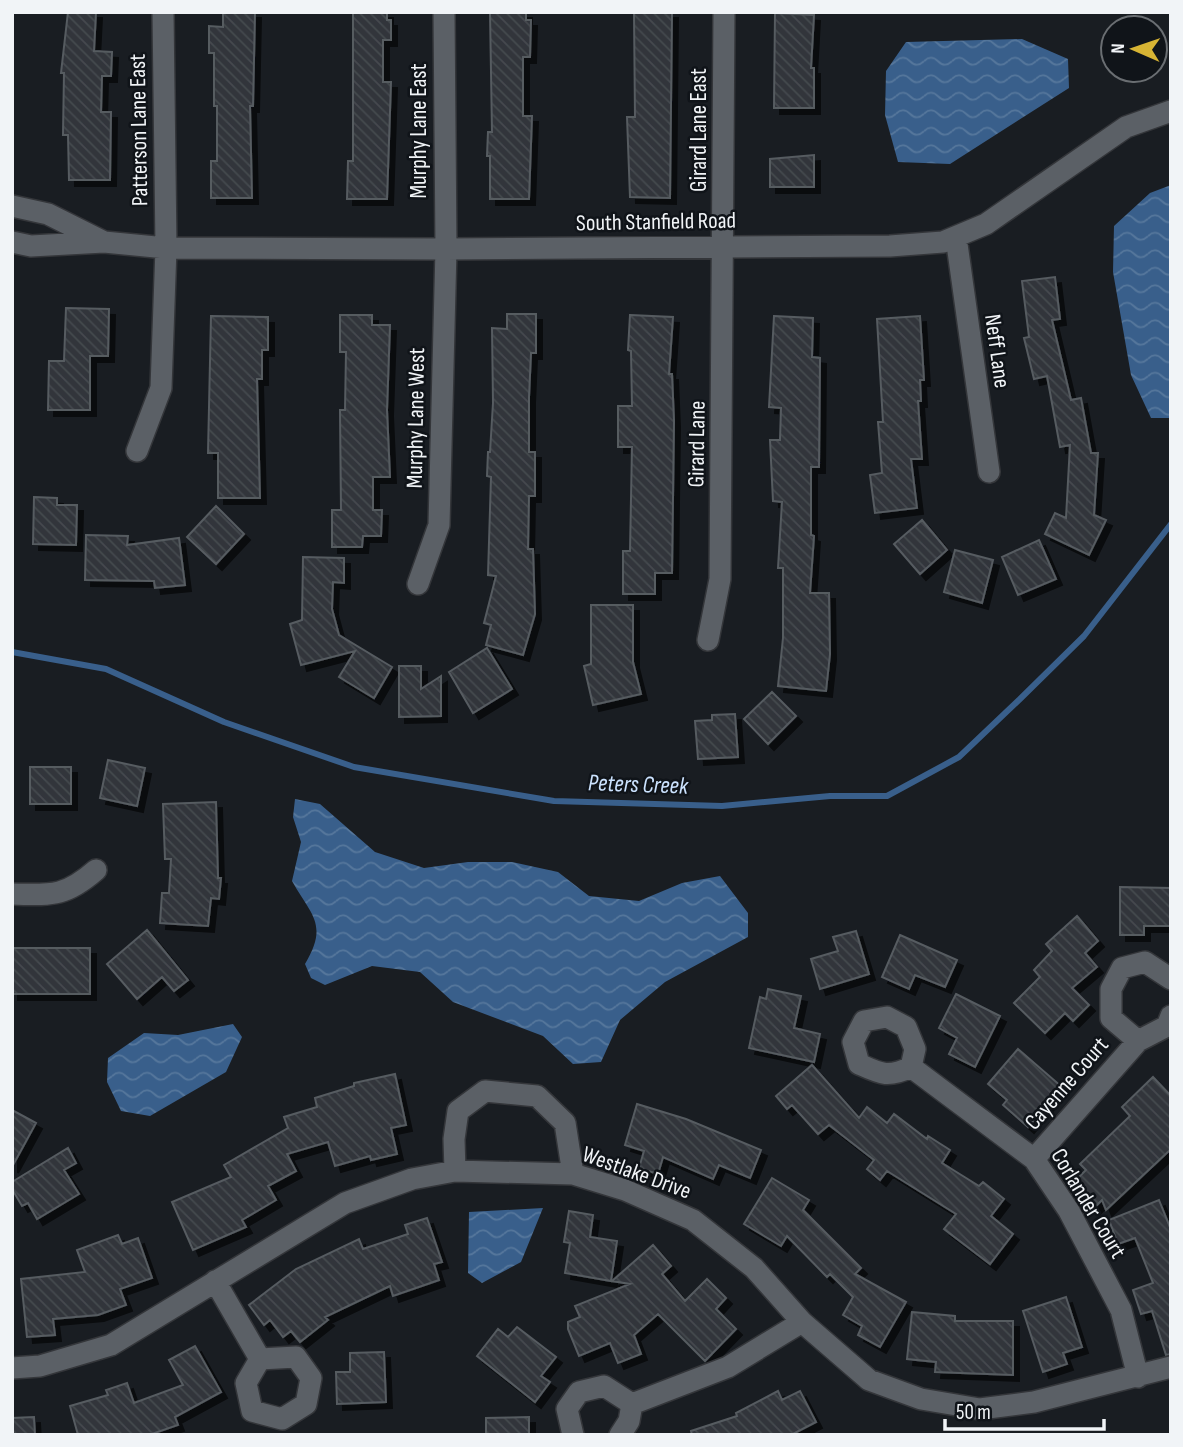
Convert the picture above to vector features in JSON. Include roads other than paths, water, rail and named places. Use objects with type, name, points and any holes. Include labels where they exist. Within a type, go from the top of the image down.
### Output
[{"type":"street","name":"Patterson Lane East","points":[[137,452],[161,388],[166,248],[163,12]]},
{"type":"street","name":"Murphy Lane East","points":[[444,12],[446,249]]},
{"type":"street","name":"Girard Lane East","points":[[724,12],[725,247]]},
{"type":"street","name":"South Stanfield Road","points":[[12,242],[32,246],[104,242],[166,248],[446,249],[890,246],[943,242],[986,224],[1126,127],[1171,111]]},
{"type":"street","name":"South Stanfield Road","points":[[12,206],[47,214],[104,242]]},
{"type":"street","name":"Neff Lane","points":[[956,237],[989,472]]},
{"type":"street","name":"Girard Lane","points":[[708,640],[720,579],[725,247]]},
{"type":"street","name":"Murphy Lane West","points":[[418,584],[439,525],[446,249]]},
{"type":"street","points":[[12,894],[44,895],[75,888],[96,870]]},
{"type":"street","name":"Cayenne Court","points":[[1138,1041],[1111,1018],[1111,989],[1122,968],[1145,962],[1171,979]]},
{"type":"street","name":"Cayenne Court","points":[[1034,1159],[1138,1041],[1167,1026],[1171,1016]]},
{"type":"street","name":"Corlander Court","points":[[911,1067],[1034,1159],[1069,1211],[1121,1310],[1138,1377]]},
{"type":"street","points":[[455,1171],[454,1139],[458,1111],[485,1091],[537,1096],[565,1124],[573,1174]]},
{"type":"street","name":"Westlake Drive","points":[[12,1368],[40,1366],[111,1345],[345,1203],[412,1179],[455,1171],[573,1174],[625,1190],[693,1220],[754,1268],[802,1322],[869,1380],[921,1399],[980,1409],[1034,1402],[1171,1367]]},
{"type":"street","points":[[215,1281],[260,1359]]},
{"type":"street","points":[[632,1404],[728,1367],[802,1322]]},
{"type":"street","name":"Westlake Drive","points":[[1138,1377],[1171,1382]]},
{"type":"street","points":[[573,1435],[567,1409],[579,1392],[604,1387],[632,1404]]},
{"type":"street","points":[[620,1435],[629,1422],[632,1404]]},
{"type":"water","points":[[1022,39],[1068,59],[1069,88],[950,164],[898,162],[885,115],[886,71],[906,42]]},
{"type":"water","points":[[1171,185],[1171,418],[1151,418],[1131,375],[1113,272],[1114,226],[1150,193]]},
{"type":"water","points":[[295,799],[320,804],[375,852],[424,868],[468,862],[512,862],[558,872],[589,896],[639,901],[682,883],[720,876],[748,913],[748,937],[665,982],[620,1020],[601,1062],[573,1064],[543,1036],[453,1002],[420,972],[372,966],[325,985],[311,978],[305,964],[316,939],[315,920],[292,881],[301,842],[293,817]]},
{"type":"water","points":[[233,1024],[242,1037],[226,1072],[150,1116],[121,1111],[107,1082],[108,1058],[144,1033],[178,1035]]},
{"type":"water","points":[[543,1208],[521,1262],[482,1283],[468,1273],[469,1212]]},
{"type":"waterway","name":"Peters Creek","points":[[12,652],[106,669],[224,722],[354,767],[554,801],[722,806],[830,796],[887,796],[959,757],[1020,699],[1084,636],[1171,524]]}]
